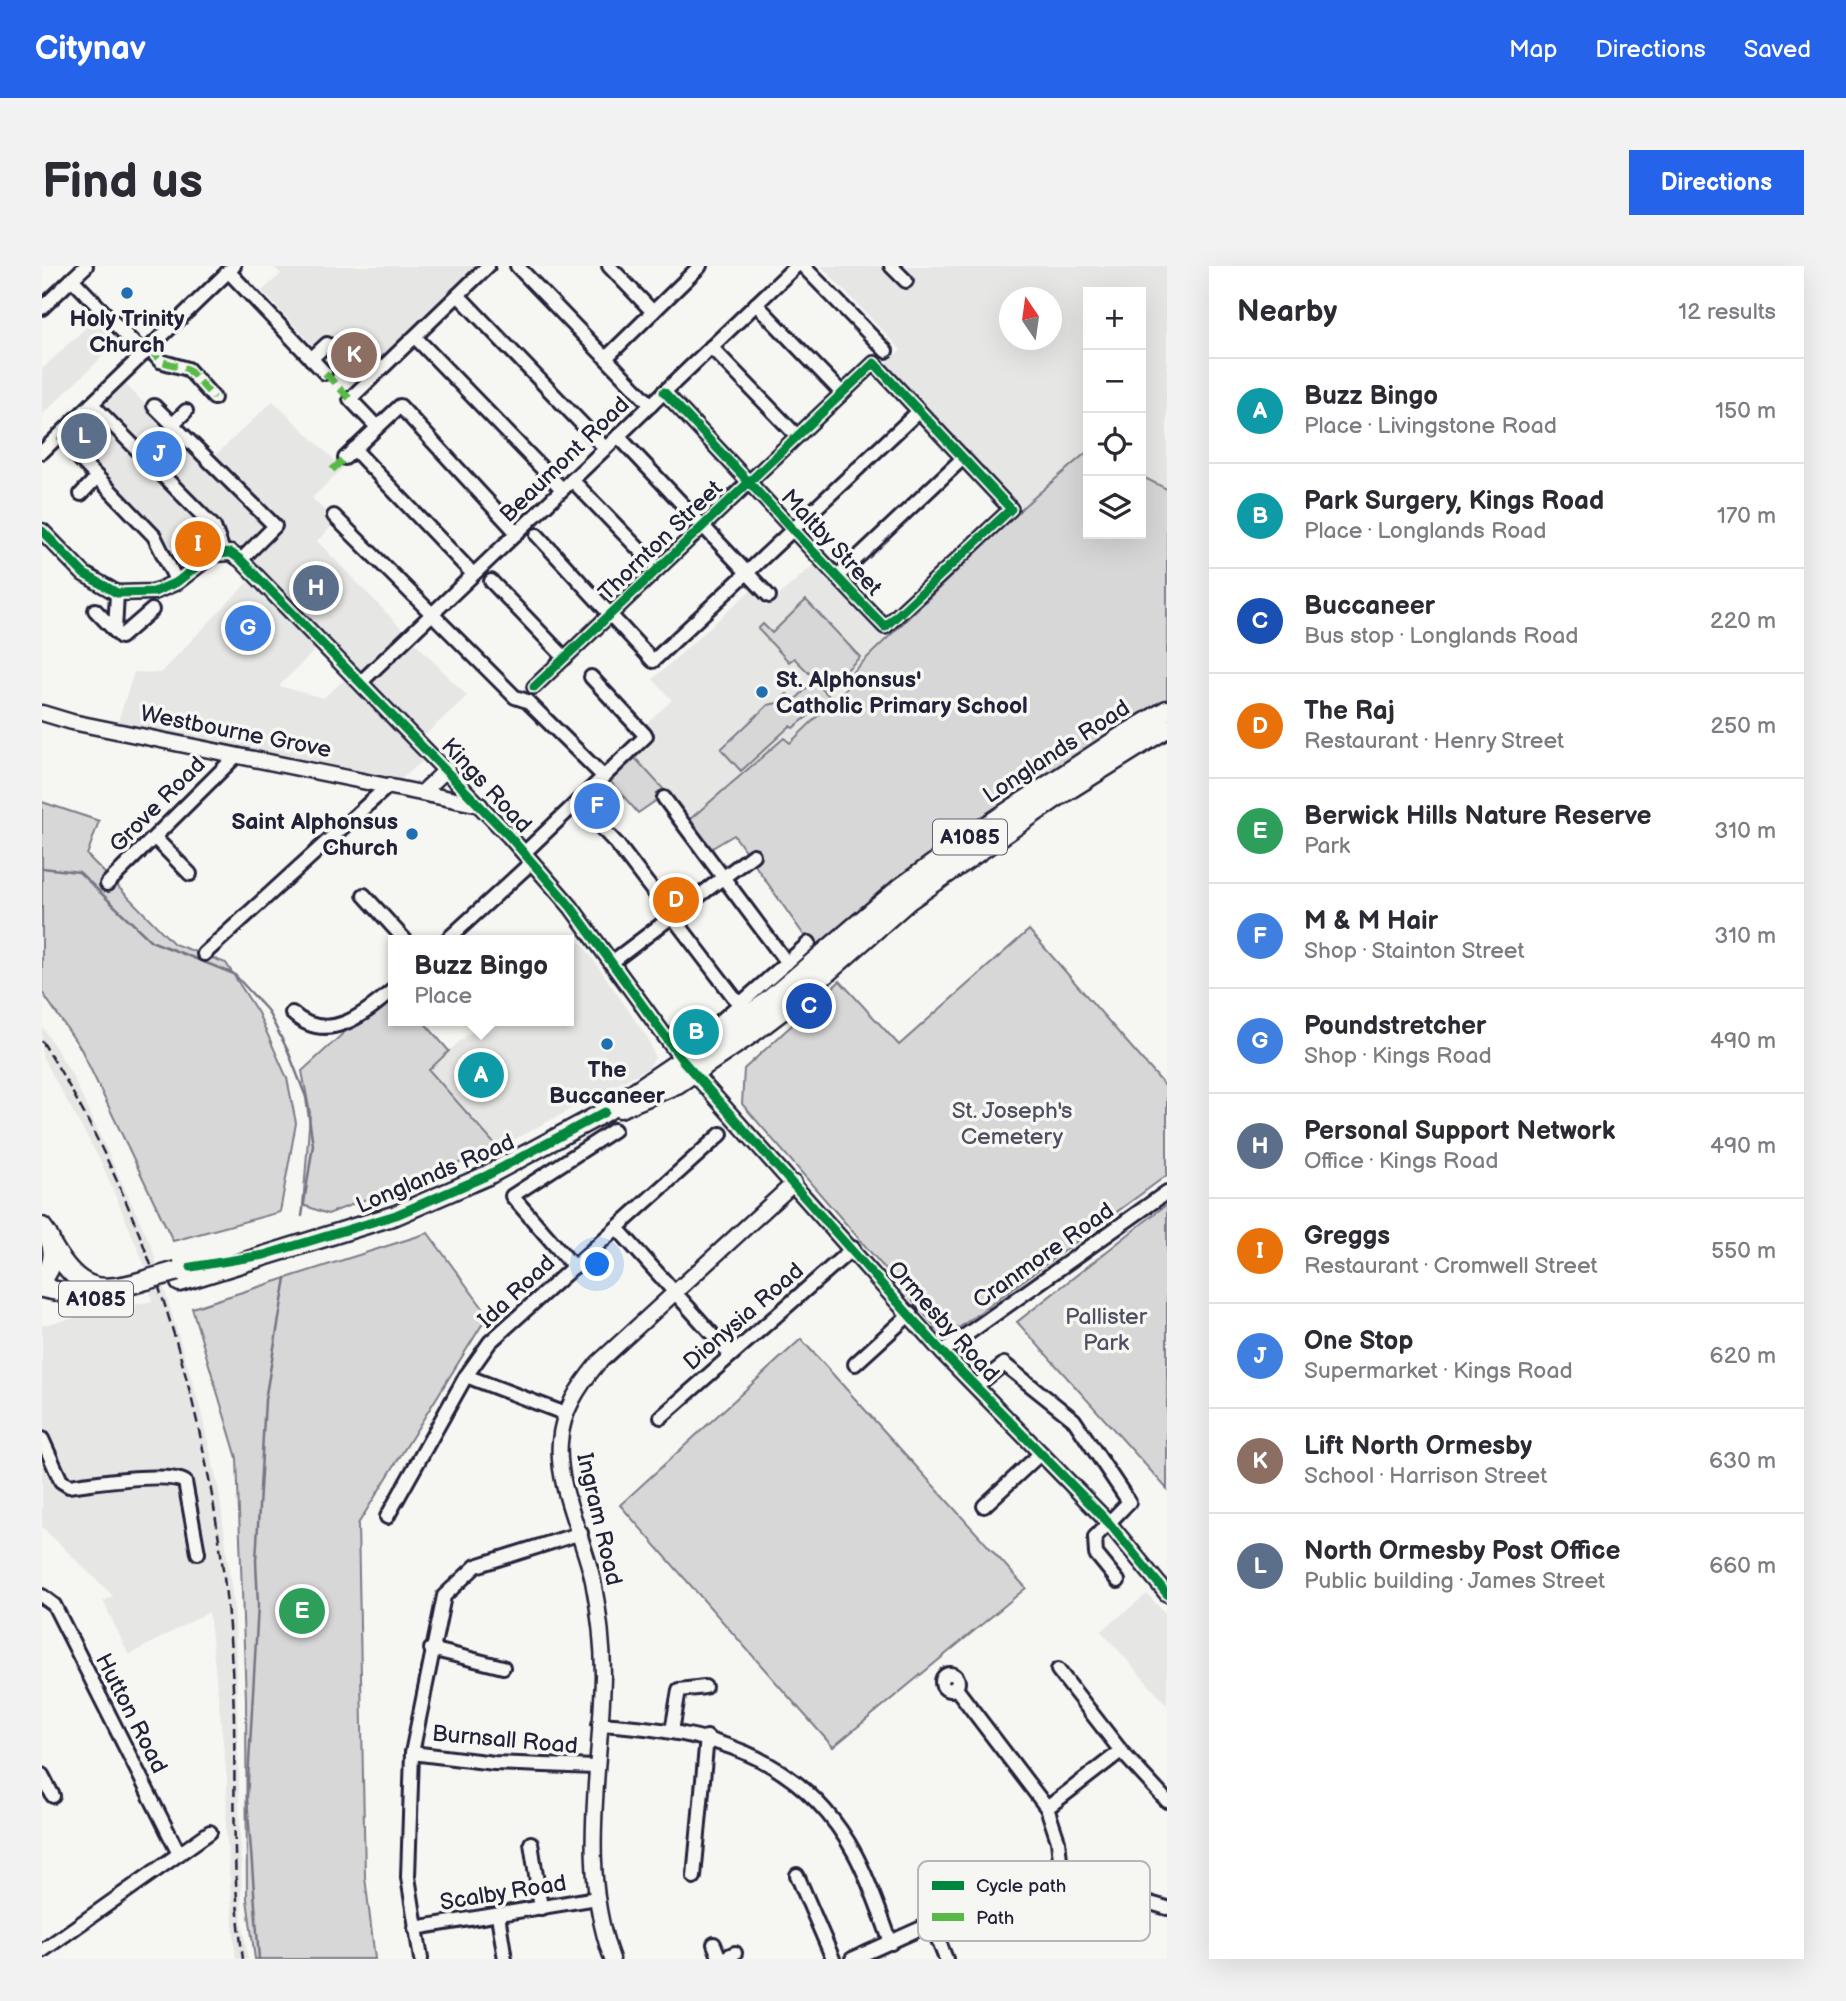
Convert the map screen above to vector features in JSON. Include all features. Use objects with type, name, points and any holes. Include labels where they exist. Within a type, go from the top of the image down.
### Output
[{"type":"main road","name":"Longlands Road","points":[[42,1288],[98,1300],[264,1255],[396,1215],[486,1176],[605,1112],[643,1101],[763,1005],[910,880],[1044,787],[1167,710]]},
{"type":"main road","name":"Longlands Road","points":[[688,1067],[796,1000],[909,900],[1054,799],[1167,728]]},
{"type":"main road","name":"Longlands Road","points":[[42,1227],[74,1277],[88,1286],[109,1289],[148,1286]]},
{"type":"main road","points":[[42,1280],[49,1271],[53,1247]]},
{"type":"street","points":[[42,308],[86,266]]},
{"type":"street","points":[[377,427],[350,399],[488,266]]},
{"type":"street","points":[[517,266],[651,405]]},
{"type":"street","points":[[609,266],[653,312]]},
{"type":"street","points":[[606,358],[700,266]]},
{"type":"street","name":"Beaumont Road","points":[[361,682],[796,266]]},
{"type":"street","points":[[803,266],[886,351]]},
{"type":"street","points":[[891,266],[905,281]]},
{"type":"street","points":[[42,452],[231,269],[325,373]]},
{"type":"street","points":[[72,279],[146,351],[160,361],[188,369],[214,398]]},
{"type":"street","points":[[458,295],[606,448]]},
{"type":"street","points":[[756,304],[842,393]]},
{"type":"street","points":[[415,337],[657,569]]},
{"type":"street","points":[[311,359],[327,344]]},
{"type":"street","points":[[711,347],[797,436]]},
{"type":"street","name":"Thornton Street","points":[[534,687],[874,363],[919,411]]},
{"type":"street","name":"Maltby Street","points":[[664,392],[885,627],[1011,509],[962,459]]},
{"type":"street","points":[[42,531],[84,574],[117,593],[154,592],[177,582],[213,554],[223,551],[214,527],[92,404]]},
{"type":"street","points":[[154,406],[275,526],[241,559]]},
{"type":"street","points":[[473,575],[350,454],[377,427],[400,407],[517,533]]},
{"type":"street","points":[[173,424],[186,411]]},
{"type":"street","points":[[537,535],[653,661],[919,411],[962,459],[837,576]]},
{"type":"street","points":[[618,436],[769,596]]},
{"type":"street","points":[[74,453],[154,536],[177,582]]},
{"type":"street","points":[[81,494],[97,477]]},
{"type":"street","points":[[334,516],[515,697],[527,701],[603,776]]},
{"type":"street","name":"Kings Road","points":[[223,551],[241,559],[447,769],[528,857],[571,907],[688,1067]]},
{"type":"street","points":[[491,581],[565,657]]},
{"type":"street","points":[[117,593],[118,634]]},
{"type":"street","points":[[95,610],[118,634]]},
{"type":"street","points":[[118,634],[152,610]]},
{"type":"street","points":[[452,935],[577,802],[646,736],[591,677]]},
{"type":"street","name":"Westbourne Grove","points":[[42,713],[72,722],[480,805]]},
{"type":"street","name":"Grove Road","points":[[107,884],[237,755]]},
{"type":"street","points":[[422,793],[447,769]]},
{"type":"street","points":[[204,954],[389,785]]},
{"type":"street","points":[[664,798],[787,963]]},
{"type":"street","points":[[577,802],[617,844],[740,1006]]},
{"type":"street","points":[[155,838],[190,874]]},
{"type":"street","points":[[612,962],[725,879],[753,855]]},
{"type":"street","points":[[364,895],[400,935]]},
{"type":"street","points":[[715,1026],[809,943]]},
{"type":"street","points":[[292,1013],[305,1024],[333,1028],[348,1021],[388,993]]},
{"type":"street","name":"Ormesby Road","points":[[688,1067],[911,1313],[942,1352],[1108,1521],[1167,1594]]},
{"type":"street","points":[[574,1267],[512,1196],[614,1130]]},
{"type":"street","name":"Ida Road","points":[[387,1517],[466,1376],[491,1342],[721,1134]]},
{"type":"street","name":"Ingram Road","points":[[612,1959],[597,1898],[592,1839],[603,1675],[600,1628],[593,1580],[562,1472],[560,1443],[566,1414],[579,1387],[598,1363],[794,1183]]},
{"type":"street","name":"Cranmore Road","points":[[942,1352],[1167,1192]]},
{"type":"street","points":[[617,1228],[731,1355]]},
{"type":"street","name":"Dionysia Road","points":[[661,1417],[853,1248]]},
{"type":"street","points":[[855,1364],[911,1313]]},
{"type":"street","points":[[976,1386],[1004,1364],[1074,1420],[1129,1502],[1095,1537],[1096,1554],[1118,1581]]},
{"type":"street","points":[[466,1376],[566,1414]]},
{"type":"street","points":[[42,1440],[61,1481],[69,1486],[132,1479],[175,1478],[185,1482],[198,1553]]},
{"type":"street","points":[[984,1506],[1041,1453]]},
{"type":"street","points":[[421,1959],[408,1877],[412,1752],[444,1596],[476,1566],[581,1533]]},
{"type":"street","name":"Hutton Road","points":[[42,1596],[54,1605],[179,1854]]},
{"type":"street","points":[[431,1649],[503,1667]]},
{"type":"street","points":[[1058,1669],[1121,1751],[1167,1801]]},
{"type":"street","points":[[672,1731],[679,1690],[705,1686]]},
{"type":"street","points":[[958,1692],[1047,1808],[1058,1841],[1060,1861]]},
{"type":"street","points":[[598,1724],[706,1737],[766,1762],[817,1801],[854,1851],[891,1943]]},
{"type":"street","points":[[694,1877],[706,1737]]},
{"type":"street","points":[[1047,1808],[1121,1751]]},
{"type":"street","name":"Burnsall Road","points":[[412,1752],[494,1763],[595,1768]]},
{"type":"street","points":[[42,1775],[53,1796]]},
{"type":"street","points":[[42,1951],[211,1832]]},
{"type":"street","points":[[531,1843],[541,1908]]},
{"type":"street","points":[[797,1875],[833,1959]]},
{"type":"street","name":"Scalby Road","points":[[415,1928],[597,1898]]},
{"type":"street","points":[[498,1915],[505,1959]]},
{"type":"street","points":[[852,1959],[918,1931]]},
{"type":"street","points":[[939,1941],[946,1959]]},
{"type":"street","points":[[714,1944],[721,1959],[735,1954]]},
{"type":"shaded area","points":[[273,266],[482,266],[351,386],[262,291],[281,274]]},
{"type":"shaded area","points":[[821,266],[1167,266],[1167,489],[1146,478],[1146,287],[1083,287],[1083,455],[1023,507],[884,365],[901,350]]},
{"type":"shaded area","points":[[99,315],[121,339],[42,415],[42,369]]},
{"type":"shaded area","points":[[125,384],[205,465],[273,401],[343,468],[312,498],[336,522],[317,541],[467,696],[425,735],[239,550],[224,542],[188,563],[69,439]]},
{"type":"shaded area","name":"St. Alphonsus' Catholic Primary School","points":[[815,563],[886,640],[845,679],[883,717],[822,776],[784,738],[688,821],[635,758],[657,739],[645,725],[672,700],[653,679],[751,590],[766,607]]},
{"type":"shaded area","points":[[248,582],[316,649],[279,686],[323,698],[344,680],[424,760],[401,779],[282,760],[219,759],[112,740],[134,672],[160,673]]},
{"type":"shaded area","points":[[581,942],[649,1040],[655,1058],[648,1068],[498,1148],[428,1069],[478,1026],[574,1026],[574,947]]},
{"type":"shaded area","points":[[42,1026],[71,1073],[151,1245],[200,1407],[219,1491],[235,1618],[242,1919],[248,1959],[236,1959],[226,1830],[227,1779],[209,1612],[129,1655],[103,1601],[113,1596],[42,1527],[42,1325],[152,1301],[146,1268],[101,1162],[42,1056]]},
{"type":"shaded area","points":[[1147,1594],[1167,1615],[1167,1705],[1101,1631]]},
{"type":"green space","points":[[1083,455],[1083,539],[1146,539],[1146,478],[1167,489],[1167,699],[1029,786],[815,951],[734,835],[709,850],[688,821],[784,738],[790,743],[850,685],[845,679],[1023,507]]},
{"type":"green space","points":[[806,600],[860,657],[826,690],[794,658],[789,662],[758,629],[763,624],[772,633]]},
{"type":"green space","points":[[814,681],[831,698],[793,728],[790,726],[741,771],[721,749],[768,705],[777,703],[787,694],[794,701]]},
{"type":"green space","points":[[635,758],[667,793],[638,813],[610,781]]},
{"type":"green space","points":[[42,802],[99,821],[87,855],[174,944],[226,963],[258,1013],[287,1078],[296,1123],[280,1212],[173,1241],[81,1049],[42,992]]},
{"type":"green space","name":"St. Joseph's Cemetery","points":[[1029,930],[1167,1088],[1167,1175],[945,1338],[742,1104],[744,1069],[840,981],[899,1045]]},
{"type":"green space","points":[[388,999],[388,1026],[427,1026],[449,1051],[429,1070],[498,1148],[328,1214],[303,1205],[310,1113],[302,1071],[372,1007]]},
{"type":"green space","name":"Pallister Park","points":[[1167,1204],[1167,1489],[1017,1322]]},
{"type":"green space","points":[[428,1233],[488,1315],[358,1524],[365,1877],[375,1959],[255,1959],[247,1899],[246,1699],[237,1458],[192,1308]]},
{"type":"green space","points":[[801,1339],[1026,1588],[833,1747],[620,1505]]},
{"type":"waterway","points":[[42,868],[79,872],[151,941],[234,974],[267,1010],[288,1051],[306,1097],[313,1145],[302,1216]]},
{"type":"waterway","points":[[259,1959],[247,1798],[258,1605],[256,1561],[265,1400],[286,1278]]},
{"type":"railway","points":[[42,1041],[84,1113],[120,1187],[151,1264],[176,1342],[197,1423],[225,1586],[234,1704],[236,1886],[243,1959]]},
{"type":"marked path","points":[[149,348],[160,361],[188,369],[214,398]]},
{"type":"marked path","points":[[325,373],[350,399]]},
{"type":"marked path","points":[[59,436],[74,453]]},
{"type":"marked path","points":[[332,470],[345,458]]},
{"type":"cycle path","points":[[534,687],[874,363],[1011,509],[885,627],[829,569],[802,539],[774,510],[747,480],[720,451],[664,392]]},
{"type":"cycle path","points":[[42,531],[84,574],[117,593],[154,592],[177,582],[213,554],[231,553],[241,560],[509,836],[571,907],[683,1061],[942,1352],[1108,1522],[1167,1594]]},
{"type":"cycle path","points":[[191,1267],[264,1255],[396,1215],[486,1176],[605,1112]]},
{"type":"place","name":"Holy Trinity Church","points":[[127,293]]},
{"type":"place","name":"Lift North Ormesby","points":[[354,355]]},
{"type":"place","name":"North Ormesby Post Office","points":[[84,436]]},
{"type":"place","name":"One Stop","points":[[159,454]]},
{"type":"place","name":"Greggs","points":[[198,544]]},
{"type":"place","name":"Personal Support Network","points":[[316,588]]},
{"type":"place","name":"Poundstretcher","points":[[248,628]]},
{"type":"place","name":"St. Alphonsus' Catholic Primary School","points":[[762,692]]},
{"type":"place","name":"M & M Hair","points":[[597,806]]},
{"type":"place","name":"Saint Alphonsus Church","points":[[412,834]]},
{"type":"place","name":"The Raj","points":[[676,900]]},
{"type":"place","name":"Buccaneer","points":[[809,1006]]},
{"type":"place","name":"Park Surgery, Kings Road","points":[[696,1032]]},
{"type":"place","name":"The Buccaneer","points":[[607,1044]]},
{"type":"place","name":"Buzz Bingo","points":[[481,1075]]},
{"type":"place","name":"Berwick Hills Nature Reserve","points":[[302,1611]]}]
